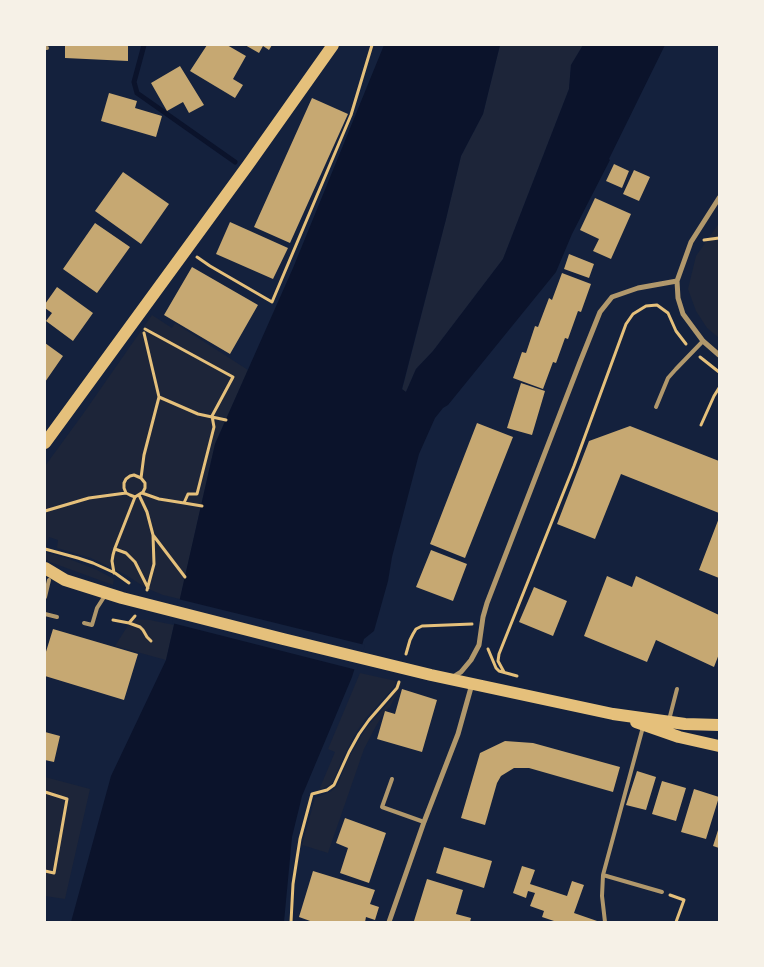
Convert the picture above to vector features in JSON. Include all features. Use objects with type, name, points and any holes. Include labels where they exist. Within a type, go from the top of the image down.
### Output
[{"type":"main road","points":[[45,443],[333,45]]},
{"type":"main road","points":[[46,575],[122,598],[431,675],[613,714],[668,722],[719,725]]},
{"type":"main road","points":[[613,714],[679,736],[719,746]]},
{"type":"street","points":[[719,198],[691,242],[677,281],[678,298],[683,314],[703,341],[719,355]]},
{"type":"street","points":[[451,679],[461,672],[471,660],[479,645],[487,603],[600,312],[612,297],[638,288],[677,281]]},
{"type":"street","points":[[389,922],[424,822],[458,734],[472,683]]},
{"type":"lane","points":[[656,407],[668,378],[703,341]]},
{"type":"lane","points":[[45,597],[46,575]]},
{"type":"lane","points":[[84,623],[92,625],[97,608],[107,593]]},
{"type":"lane","points":[[45,614],[57,617]]},
{"type":"lane","points":[[668,722],[677,689]]},
{"type":"lane","points":[[605,922],[602,896],[603,875],[644,725]]},
{"type":"lane","points":[[392,778],[382,808],[424,822]]},
{"type":"lane","points":[[603,875],[662,892]]},
{"type":"path","points":[[186,249],[210,266],[272,302],[351,115],[372,45]]},
{"type":"path","points":[[504,672],[498,661],[499,654],[574,466],[626,324],[633,314],[646,306],[657,306],[668,313],[676,331],[683,340],[693,351],[719,372]]},
{"type":"path","points":[[141,478],[144,455],[159,396],[143,327],[233,377],[212,416],[214,427],[197,494],[188,494],[184,503]]},
{"type":"path","points":[[702,425],[719,388]]},
{"type":"path","points":[[159,396],[198,414],[226,420]]},
{"type":"path","points":[[115,573],[112,555],[139,495],[145,488],[145,483],[141,478],[134,475],[126,479],[124,488],[130,496],[139,495],[202,506]]},
{"type":"path","points":[[45,510],[89,498],[126,492]]},
{"type":"path","points":[[115,548],[126,553],[135,562],[148,589],[154,564],[153,534],[147,512],[139,495]]},
{"type":"path","points":[[153,534],[185,577]]},
{"type":"path","points":[[45,549],[78,558],[115,573],[130,584]]},
{"type":"path","points":[[113,620],[140,627],[151,641]]},
{"type":"path","points":[[410,640],[416,630],[422,626],[472,624],[482,631],[494,664],[499,671],[523,678]]},
{"type":"path","points":[[291,922],[300,839],[312,794],[327,790],[334,785],[359,734],[397,688]]},
{"type":"path","points":[[45,792],[67,799],[54,873],[45,871]]},
{"type":"path","points":[[662,892],[684,900],[676,922]]},
{"type":"shaded area","points":[[384,45],[500,45],[483,114],[461,156],[402,389],[406,392],[416,369],[433,351],[503,259],[569,89],[571,65],[583,45],[665,45],[572,234],[556,272],[448,405],[435,418],[419,454],[374,631],[364,639],[352,677],[302,796],[292,837],[284,922],[71,922],[111,776],[166,660],[215,444],[293,268]]},
{"type":"shaded area","points":[[500,45],[583,45],[571,65],[569,89],[503,259],[433,351],[416,369],[406,392],[402,390],[461,156],[483,114]]},
{"type":"shaded area","points":[[719,223],[719,338],[707,328],[696,311],[688,289],[696,256]]},
{"type":"shaded area","points":[[152,315],[172,328],[175,323],[248,370],[215,444],[180,599],[146,588],[126,575],[91,558],[57,548],[58,540],[49,537],[45,545],[45,466]]},
{"type":"shaded area","points":[[45,552],[97,570],[114,579],[113,585],[50,562],[45,559]]},
{"type":"shaded area","points":[[132,619],[150,620],[174,625],[166,660],[115,646]]},
{"type":"shaded area","points":[[360,673],[396,681],[394,687],[365,719],[354,736],[332,784],[319,790],[335,752],[328,749]]},
{"type":"shaded area","points":[[401,683],[390,707],[385,711],[364,749],[328,853],[302,845],[315,798],[330,792],[337,786],[348,759],[366,728],[391,700]]},
{"type":"shaded area","points":[[45,777],[90,789],[65,899],[45,896]]},
{"type":"pier","points":[[178,599],[365,645],[357,670],[172,623]]},
{"type":"building","points":[[65,45],[128,45],[128,61],[65,58]]},
{"type":"building","points":[[207,45],[227,45],[246,56],[233,79],[243,85],[235,98],[190,71]]},
{"type":"building","points":[[245,45],[272,45],[269,50],[263,46],[259,53]]},
{"type":"building","points":[[180,66],[204,105],[189,113],[183,102],[167,111],[151,83]]},
{"type":"building","points":[[109,93],[137,101],[135,108],[162,116],[156,137],[101,121]]},
{"type":"building","points":[[312,98],[348,114],[290,243],[254,227]]},
{"type":"building","points":[[614,164],[629,171],[622,188],[606,181]]},
{"type":"building","points":[[634,170],[650,177],[639,201],[623,194]]},
{"type":"building","points":[[123,172],[169,204],[141,244],[95,211]]},
{"type":"building","points":[[595,198],[631,214],[611,259],[593,251],[599,239],[580,230]]},
{"type":"building","points":[[230,222],[288,248],[273,279],[216,254]]},
{"type":"building","points":[[95,223],[130,247],[97,293],[63,269]]},
{"type":"building","points":[[569,254],[594,264],[589,278],[564,269]]},
{"type":"building","points":[[192,267],[258,305],[230,354],[164,315]]},
{"type":"building","points":[[562,273],[591,284],[581,312],[578,311],[568,339],[565,338],[556,363],[553,362],[543,389],[513,378],[522,352],[526,353],[535,326],[538,327],[549,298],[552,300]]},
{"type":"building","points":[[57,287],[93,313],[73,341],[46,321],[52,313],[45,308],[45,304]]},
{"type":"building","points":[[45,343],[63,356],[45,382]]},
{"type":"building","points":[[521,383],[545,391],[532,435],[507,428]]},
{"type":"building","points":[[477,423],[513,437],[465,558],[430,544]]},
{"type":"building","points":[[630,426],[719,461],[719,513],[621,474],[595,539],[557,524],[589,441]]},
{"type":"building","points":[[719,518],[719,578],[699,570]]},
{"type":"building","points":[[431,550],[467,564],[453,601],[416,587]]},
{"type":"building","points":[[607,576],[632,587],[636,576],[719,615],[719,654],[714,667],[656,640],[647,662],[584,636]]},
{"type":"building","points":[[534,587],[567,601],[553,636],[519,622]]},
{"type":"building","points":[[53,629],[138,654],[124,700],[45,676],[45,655]]},
{"type":"building","points":[[402,689],[437,700],[422,752],[377,739],[385,711],[395,714]]},
{"type":"building","points":[[45,732],[60,736],[54,762],[45,760]]},
{"type":"building","points":[[505,741],[533,743],[620,767],[613,792],[529,768],[514,768],[501,776],[497,783],[485,825],[461,818],[480,753]]},
{"type":"building","points":[[637,771],[656,777],[646,810],[626,805]]},
{"type":"building","points":[[662,781],[686,788],[676,821],[652,814]]},
{"type":"building","points":[[694,789],[719,797],[706,839],[681,832]]},
{"type":"building","points":[[345,818],[386,833],[369,883],[340,873],[348,848],[336,843]]},
{"type":"building","points":[[719,827],[719,848],[713,846]]},
{"type":"building","points":[[444,847],[492,861],[484,888],[436,873]]},
{"type":"building","points":[[522,866],[535,870],[530,884],[567,896],[572,881],[584,885],[574,913],[600,922],[557,922],[542,917],[544,911],[530,906],[535,893],[528,891],[526,898],[513,893]]},
{"type":"building","points":[[313,871],[375,890],[370,904],[379,907],[375,920],[366,917],[365,922],[313,922],[299,917]]},
{"type":"building","points":[[427,879],[463,890],[456,914],[471,918],[470,922],[414,921]]},
{"type":"waterway","points":[[144,45],[134,82],[137,93],[235,162]]}]
